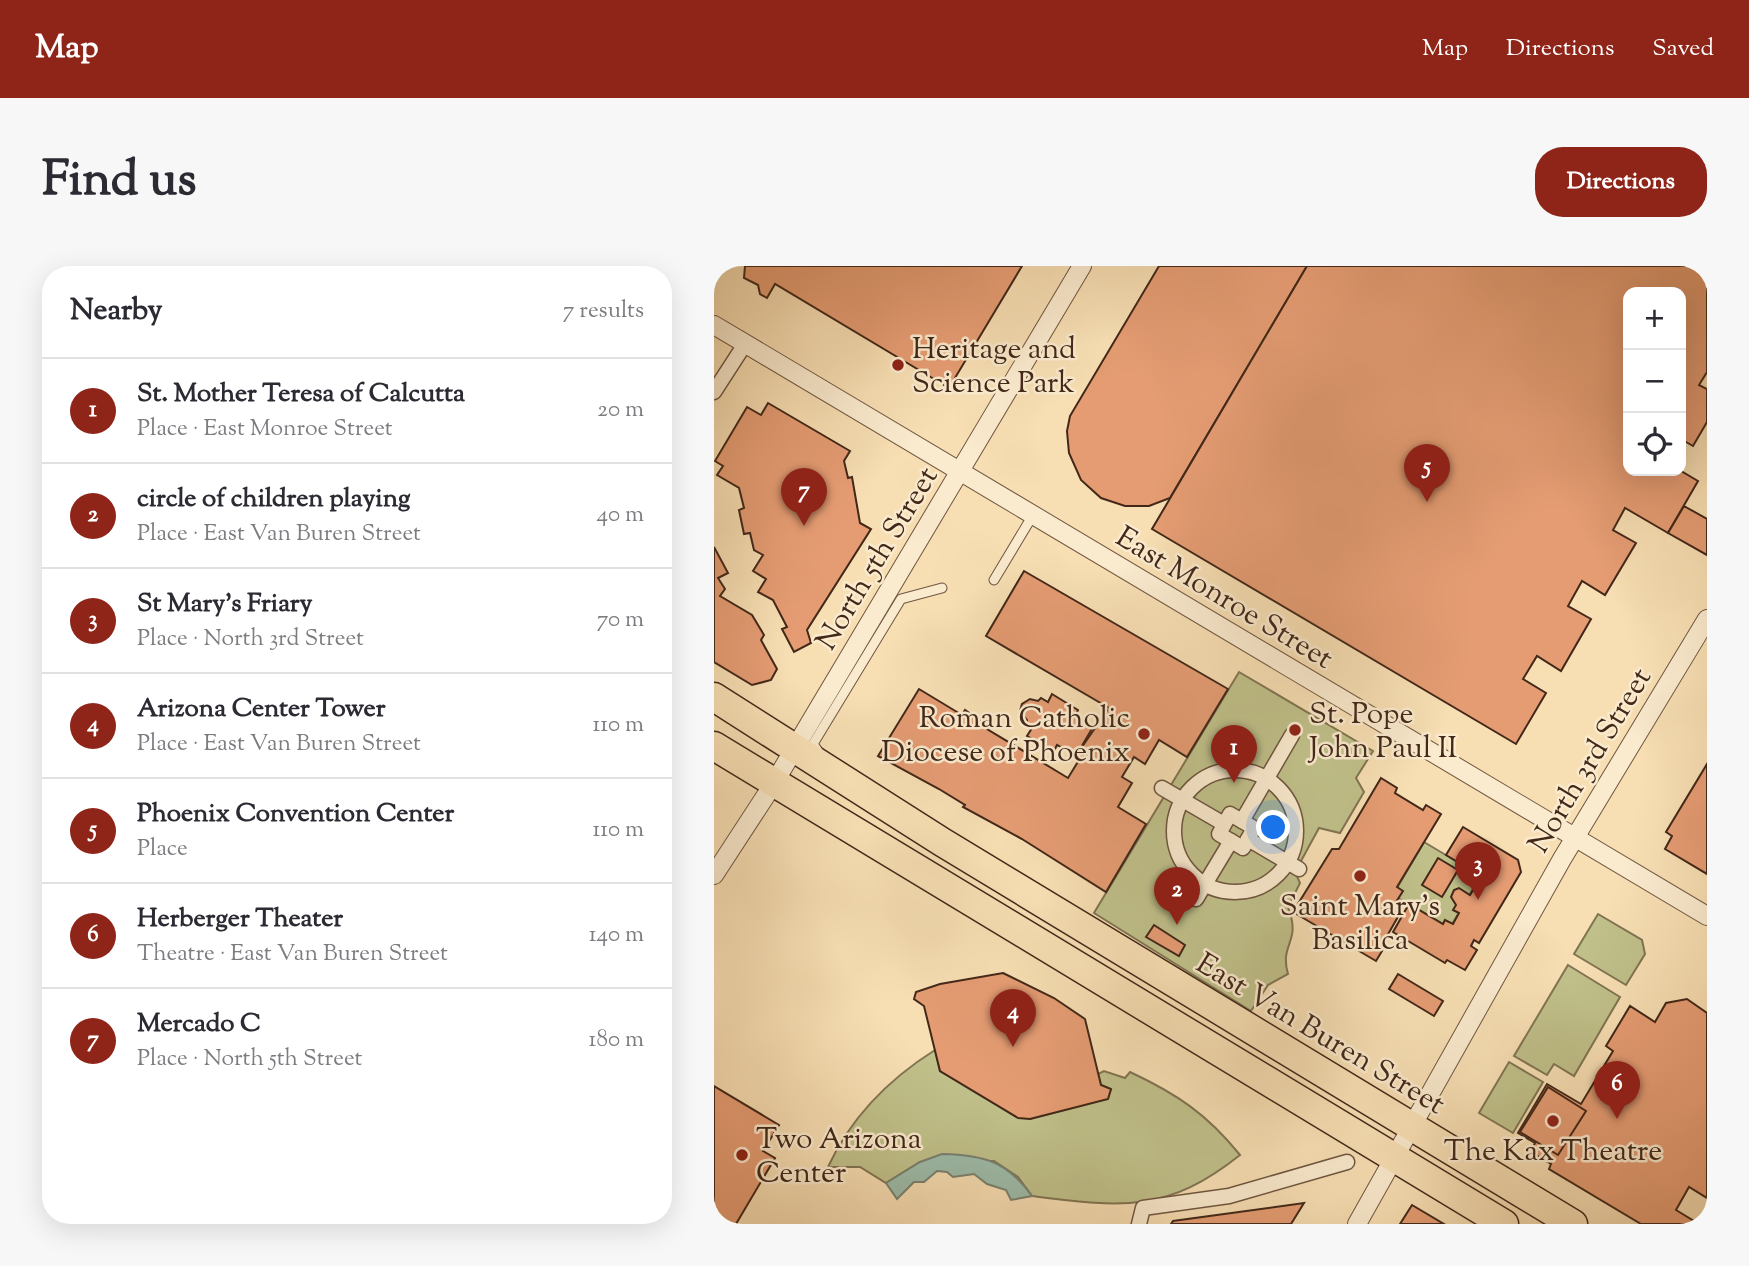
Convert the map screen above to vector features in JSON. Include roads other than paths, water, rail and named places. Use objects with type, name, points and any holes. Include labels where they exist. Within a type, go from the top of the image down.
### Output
[{"type":"main road","name":"East Van Buren Street","points":[[714,697],[835,775],[1573,1224]]},
{"type":"main road","points":[[714,746],[1504,1224]]},
{"type":"street","name":"North 5th Street","points":[[714,876],[774,783],[1082,266]]},
{"type":"street","name":"East Monroe Street","points":[[714,325],[1707,916]]},
{"type":"street","points":[[714,392],[745,344]]},
{"type":"street","name":"North 3rd Street","points":[[1357,1224],[1574,838],[1707,619]]},
{"type":"street","points":[[1242,821],[1292,735]]},
{"type":"street","points":[[1240,770],[1266,779],[1284,794],[1295,816],[1293,866],[1255,889],[1227,892],[1205,884],[1188,870],[1175,845],[1174,821],[1182,800],[1195,784],[1220,772],[1240,770]]},
{"type":"street","points":[[1162,788],[1224,824]]},
{"type":"street","points":[[1230,814],[1242,821],[1254,828],[1243,848],[1219,834],[1230,814]]},
{"type":"street","points":[[1248,839],[1293,866]]},
{"type":"street","points":[[1196,899],[1231,841]]},
{"type":"street","points":[[1139,1224],[1143,1208],[1229,1196],[1347,1162]]},
{"type":"lane","points":[[994,580],[1032,515]]},
{"type":"lane","points":[[835,775],[813,744],[901,599],[942,589]]},
{"type":"place","name":"Heritage and Science Park","points":[[898,365]]},
{"type":"place","name":"Phoenix Convention Center","points":[[1427,502]]},
{"type":"place","name":"Mercado C","points":[[804,526]]},
{"type":"place","name":"St. Pope John Paul II","points":[[1295,730]]},
{"type":"place","name":"Roman Catholic Diocese of Phoenix","points":[[1144,734]]},
{"type":"place","name":"St. Mother Teresa of Calcutta","points":[[1234,783]]},
{"type":"place","name":"Saint Mary's Basilica","points":[[1360,876]]},
{"type":"place","name":"St Mary's Friary","points":[[1478,900]]},
{"type":"place","name":"circle of children playing","points":[[1177,925]]},
{"type":"place","name":"Arizona Center Tower","points":[[1013,1047]]},
{"type":"place","name":"Herberger Theater","points":[[1617,1119]]},
{"type":"place","name":"The Kax Theatre","points":[[1553,1121]]},
{"type":"place","name":"Two Arizona Center","points":[[742,1155]]}]
